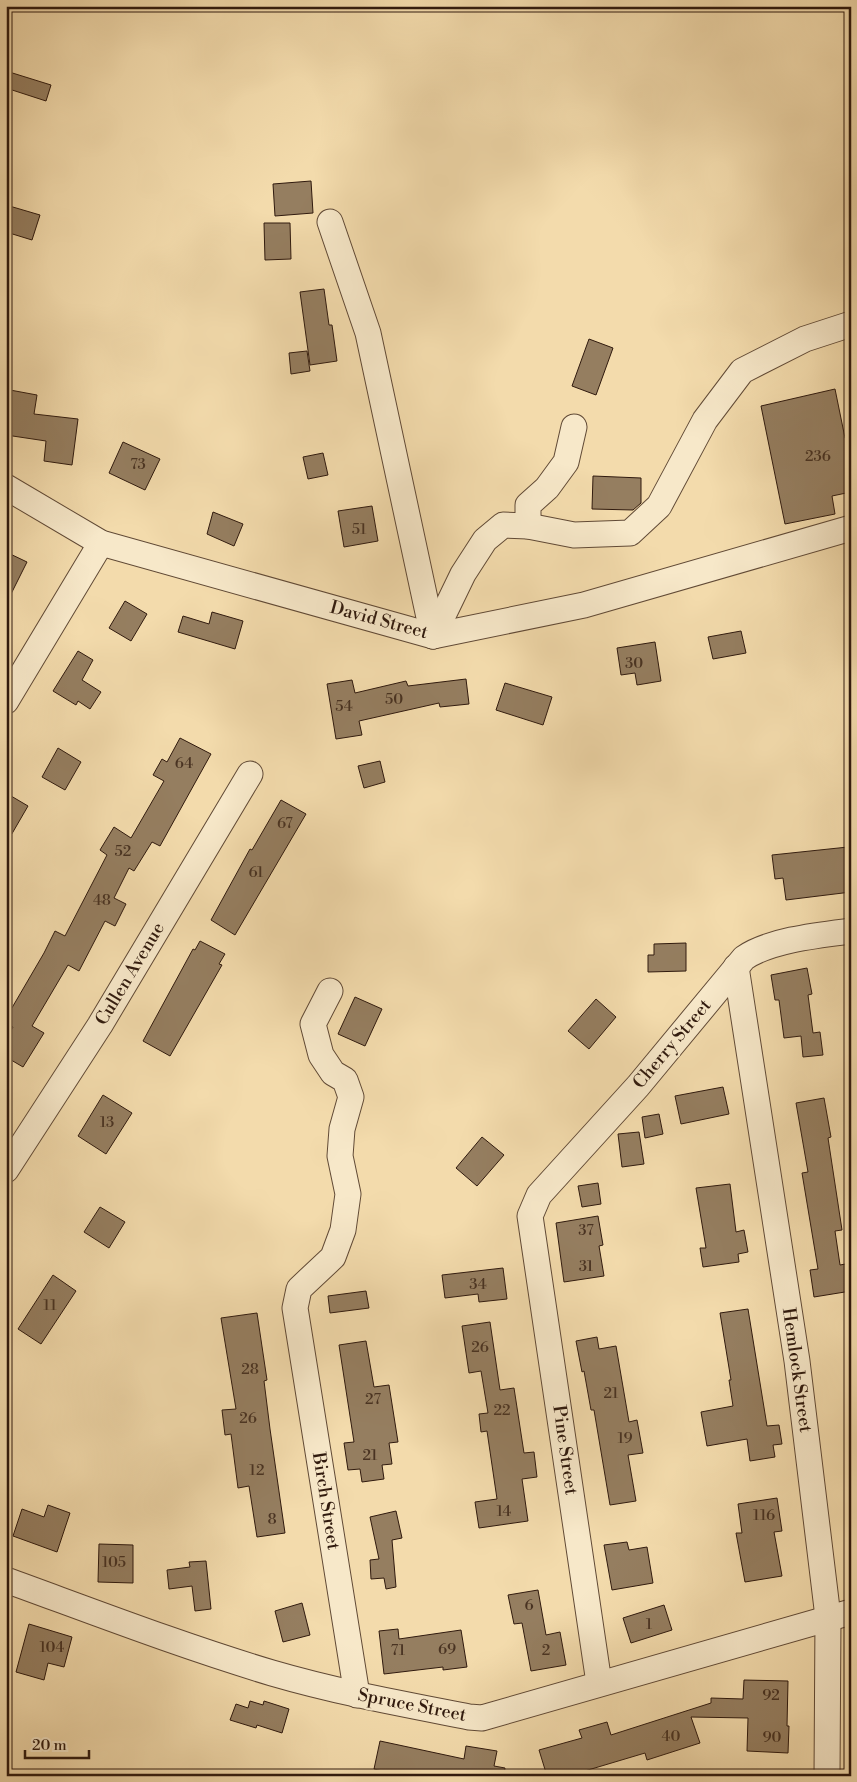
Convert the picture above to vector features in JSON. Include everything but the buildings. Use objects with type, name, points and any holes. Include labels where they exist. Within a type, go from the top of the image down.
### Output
[{"type":"street","points":[[330,222],[368,333],[433,636]]},
{"type":"street","points":[[433,636],[463,574],[485,540],[503,525],[528,526],[574,535],[630,533],[659,506],[704,420],[742,371],[806,339],[851,324]]},
{"type":"street","points":[[528,526],[528,505],[547,488],[566,462],[574,427]]},
{"type":"street","name":"David Street","points":[[6,487],[101,543],[433,636],[584,606],[851,528]]},
{"type":"street","points":[[6,700],[101,543]]},
{"type":"street","name":"Cullen Avenue","points":[[6,1170],[100,1025],[250,774]]},
{"type":"street","name":"Cherry Street","points":[[530,1216],[539,1195],[638,1086],[744,958],[763,948],[811,937],[851,931]]},
{"type":"street","name":"Hemlock Street","points":[[736,967],[797,1361],[839,1614],[827,1776]]},
{"type":"street","name":"Birch Street","points":[[330,991],[313,1024],[321,1054],[333,1073],[345,1080],[351,1097],[342,1129],[340,1156],[348,1194],[343,1230],[333,1257],[299,1290],[295,1308],[356,1695]]},
{"type":"street","name":"Pine Street","points":[[530,1216],[599,1683]]},
{"type":"street","name":"Spruce Street","points":[[6,1580],[178,1642],[273,1673],[356,1695],[482,1718],[839,1614]]}]
